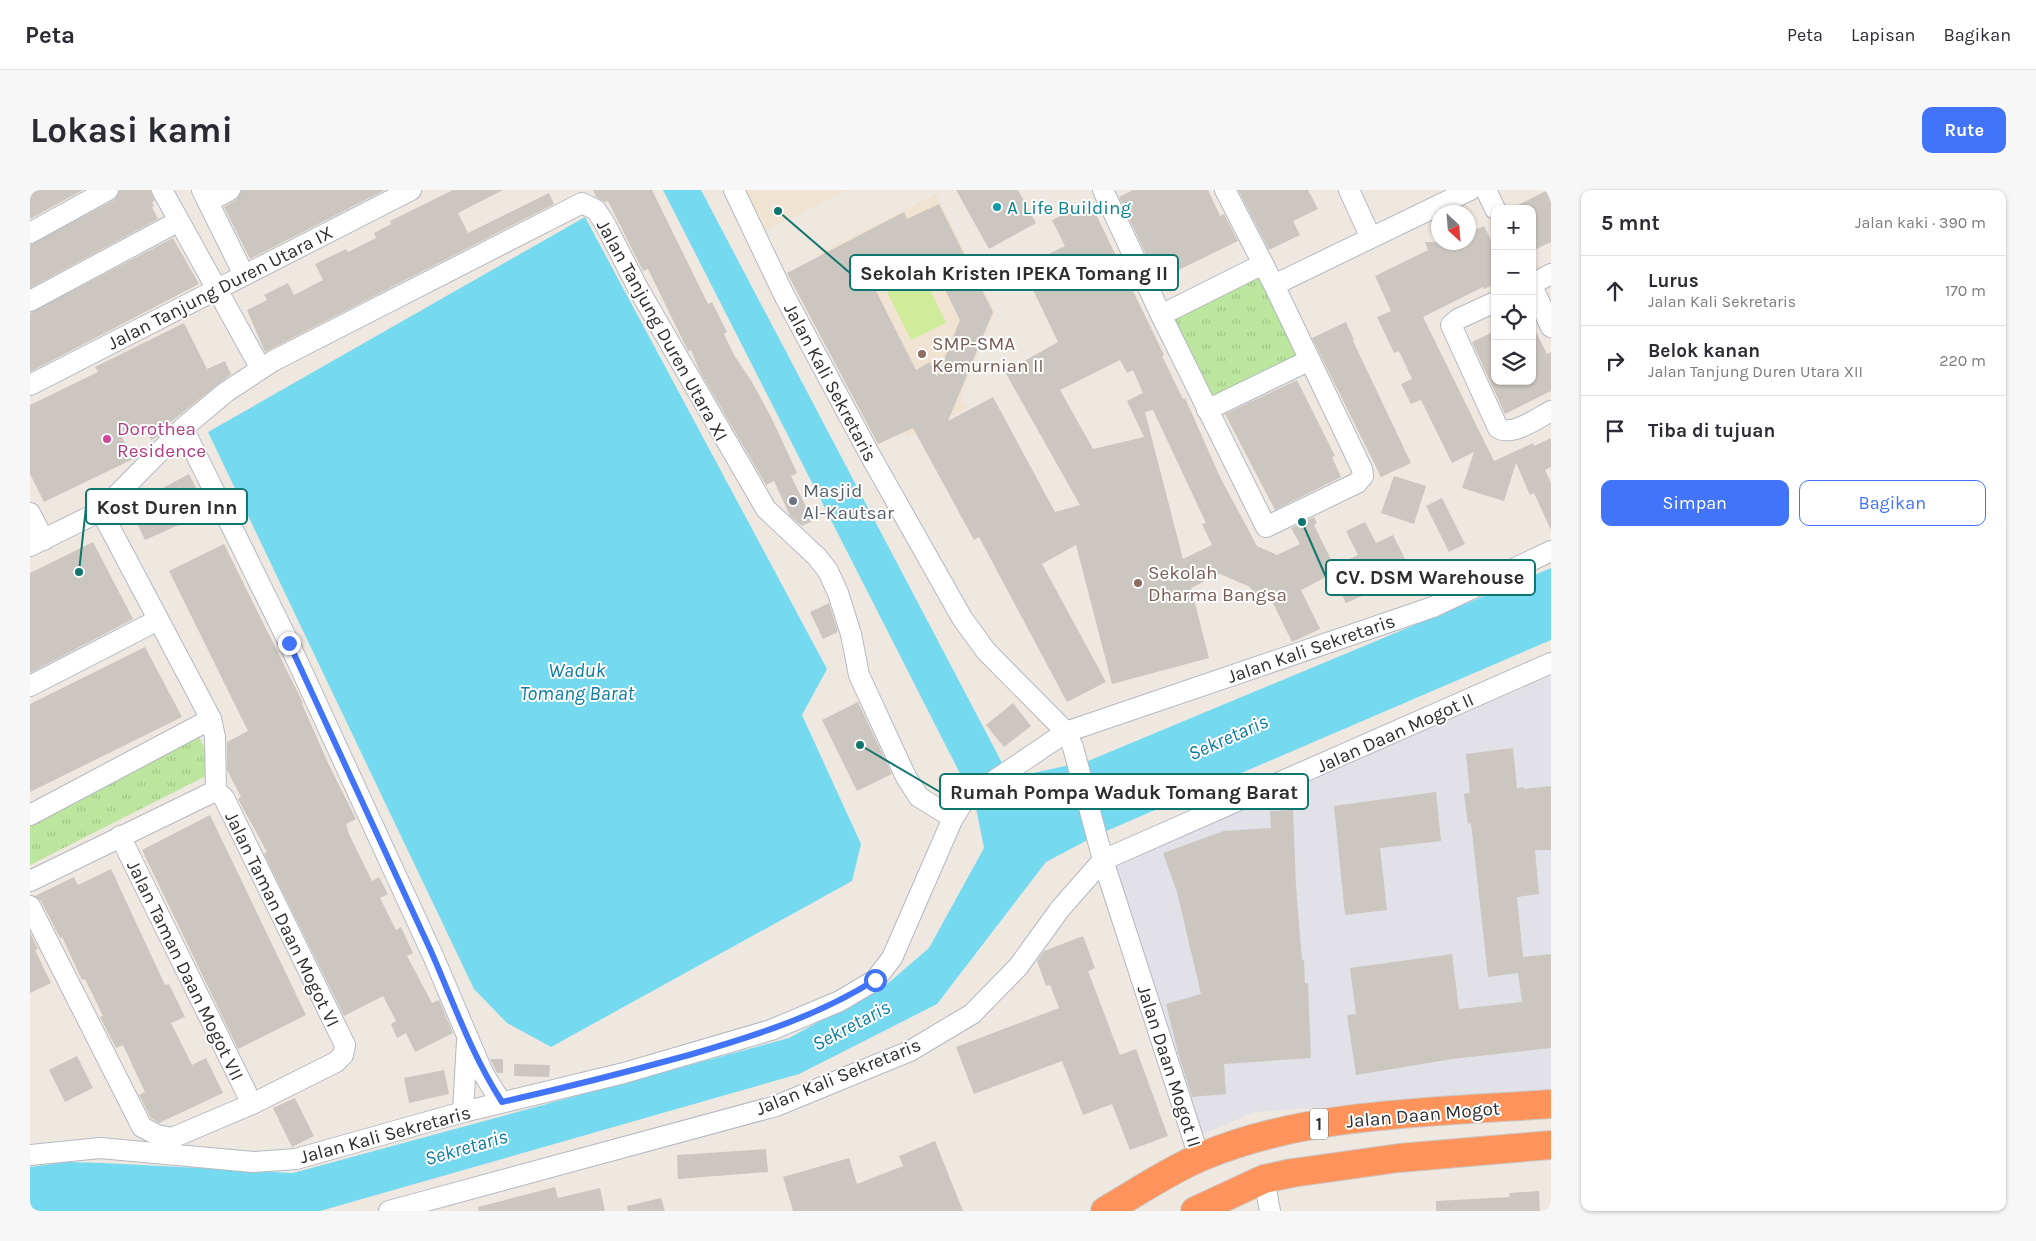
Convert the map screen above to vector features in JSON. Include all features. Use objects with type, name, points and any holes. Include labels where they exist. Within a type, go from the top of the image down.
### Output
[{"type":"highway","name":"Jalan Daan Mogot","points":[[1105,1211],[1199,1157],[1253,1138],[1326,1122],[1551,1104]]},
{"type":"highway","points":[[1195,1211],[1264,1179],[1398,1158],[1551,1146]]},
{"type":"street","points":[[30,233],[108,190]]},
{"type":"street","points":[[162,190],[261,369]]},
{"type":"street","points":[[230,190],[205,196],[244,275]]},
{"type":"street","name":"Jalan Tanjung Duren Utara IX","points":[[30,384],[410,190]]},
{"type":"street","name":"Jalan Kali Sekretaris","points":[[734,190],[784,295],[870,455],[962,618],[986,651],[1070,739]]},
{"type":"street","points":[[1103,190],[1161,315],[1266,527],[1282,521],[1357,483],[1363,476],[1362,469],[1310,360],[1226,190]]},
{"type":"street","points":[[1349,190],[1370,236]]},
{"type":"street","points":[[1274,285],[1370,236],[1470,190]]},
{"type":"street","points":[[1486,190],[1493,205]]},
{"type":"street","name":"Jalan Tanjung Duren Utara XI","points":[[37,543],[101,511],[183,428],[226,392],[261,369],[384,303],[582,203],[590,206],[604,222],[639,290],[766,509],[817,557],[828,571],[838,592],[851,634],[859,675],[912,788],[920,798],[953,818]]},
{"type":"street","points":[[30,301],[179,221]]},
{"type":"street","points":[[1161,315],[1263,264]]},
{"type":"street","points":[[1536,283],[1551,274]]},
{"type":"street","points":[[1536,294],[1551,327]]},
{"type":"street","points":[[1491,304],[1458,319],[1451,325],[1498,428],[1502,431],[1510,431],[1551,412]]},
{"type":"street","points":[[1207,410],[1310,360]]},
{"type":"street","points":[[183,428],[289,643],[434,958],[483,1073],[502,1102]]},
{"type":"street","points":[[30,881],[120,836],[218,793],[215,737],[211,719],[101,511]]},
{"type":"street","points":[[30,513],[37,543]]},
{"type":"street","name":"Jalan Kali Sekretaris","points":[[30,1155],[100,1148],[253,1162],[272,1161],[328,1151],[463,1112],[624,1074],[738,1041],[797,1020],[855,993],[875,980],[892,958],[953,818],[964,801],[1024,760],[1070,739],[1433,607],[1551,551]]},
{"type":"street","points":[[30,686],[158,620]]},
{"type":"street","name":"Jalan Daan Mogot II","points":[[1100,853],[1551,663]]},
{"type":"street","points":[[30,815],[211,719]]},
{"type":"street","name":"Jalan Daan Mogot II","points":[[1070,739],[1100,853],[1199,1157]]},
{"type":"street","name":"Jalan Taman Daan Mogot VI","points":[[218,793],[224,798],[345,1045],[343,1055],[336,1062],[252,1104]]},
{"type":"street","name":"Jalan Taman Daan Mogot VII","points":[[120,836],[252,1104]]},
{"type":"street","name":"Jalan Kali Sekretaris","points":[[389,1211],[776,1106],[910,1050],[972,1014],[1018,967],[1100,853]]},
{"type":"street","points":[[30,906],[142,1127],[157,1135],[172,1138],[252,1104]]},
{"type":"street","points":[[463,1112],[467,1039]]},
{"type":"street","points":[[1264,1179],[1270,1211]]},
{"type":"shaded area","points":[[740,190],[848,190],[762,232]]},
{"type":"shaded area","name":"SMP-SMA Kemurnian II","points":[[936,194],[995,312],[961,395],[968,408],[907,438],[816,254]]},
{"type":"shaded area","points":[[1551,676],[1551,1090],[1255,1112],[1193,1138],[1106,867]]},
{"type":"green space","points":[[1262,267],[1306,358],[1207,408],[1163,316]]},
{"type":"green space","points":[[923,275],[946,323],[911,340],[887,292]]},
{"type":"green space","points":[[196,731],[213,765],[208,775],[30,865],[30,811]]},
{"type":"water","name":"Sekretaris","points":[[663,190],[701,190],[1010,778],[1088,761],[1551,568],[1551,640],[1097,835],[1046,862],[937,1004],[799,1074],[320,1211],[30,1211],[30,1167],[67,1162],[293,1173],[789,1038],[886,985],[929,948],[984,848],[975,803]]},
{"type":"water","name":"Waduk Tomang Barat","points":[[585,217],[827,669],[802,715],[861,844],[852,881],[551,1047],[507,1023],[474,989],[208,432]]},
{"type":"building","points":[[30,190],[83,190],[30,219]]},
{"type":"building","points":[[120,190],[150,190],[155,201],[152,202],[154,206],[152,207],[158,219],[30,288],[30,245],[114,200]]},
{"type":"building","points":[[242,190],[385,190],[250,259],[224,207],[236,200]]},
{"type":"building","points":[[453,190],[503,190],[458,213],[468,233],[549,193],[554,204],[265,352],[247,310],[267,300],[264,295],[288,283],[294,295],[323,280],[315,264],[346,249],[348,252],[376,238],[374,233],[391,224],[390,221]]},
{"type":"building","points":[[593,190],[652,190],[708,304],[712,302],[727,332],[724,334],[734,355],[752,382],[772,419],[797,473],[791,476],[813,521],[802,526],[790,516],[774,481],[766,485],[700,372],[691,350],[688,351],[648,269],[643,271],[608,201],[605,202],[596,197]]},
{"type":"building","name":"A Life Building","points":[[956,190],[1018,190],[1036,223],[989,249]]},
{"type":"building","points":[[1133,190],[1208,190],[1220,216],[1224,214],[1238,241],[1158,280],[1119,197]]},
{"type":"building","points":[[1238,190],[1308,190],[1318,209],[1293,221],[1300,235],[1269,250]]},
{"type":"building","points":[[1546,191],[1551,203],[1551,242],[1536,249],[1536,205],[1518,205]]},
{"type":"building","points":[[1090,202],[1164,355],[1162,356],[1183,399],[1185,398],[1220,477],[1257,546],[1277,555],[1300,544],[1291,528],[1314,517],[1317,523],[1314,525],[1334,566],[1358,555],[1346,531],[1365,522],[1376,543],[1393,535],[1419,587],[1403,594],[1396,581],[1346,603],[1332,574],[1301,590],[1320,629],[1292,642],[1271,599],[1259,605],[1250,587],[1220,574],[1191,588],[1209,658],[1112,684],[1076,545],[1042,564],[1106,682],[1067,702],[979,537],[974,540],[913,428],[878,444],[787,273],[904,212],[907,219],[939,204],[993,312],[948,421],[993,397],[1055,512],[1080,505],[1005,372],[1058,342],[1022,267],[1065,246],[1052,220]],"holes":[[[931,261],[960,320],[937,377],[930,362],[916,370],[875,289]],[[1120,360],[1127,373],[1133,370],[1143,393],[1127,401],[1144,437],[1093,449],[1060,390]],[[1153,410],[1206,523],[1202,524],[1212,545],[1183,559],[1145,412]]]},
{"type":"building","points":[[1484,226],[1491,240],[1491,286],[1484,289],[1483,287],[1423,317],[1494,461],[1533,443],[1534,446],[1551,438],[1551,467],[1545,470],[1551,483],[1551,530],[1534,493],[1530,495],[1516,463],[1504,501],[1462,488],[1474,452],[1452,463],[1421,400],[1411,404],[1401,384],[1412,379],[1399,351],[1394,353],[1377,317],[1391,311],[1375,276],[1428,250],[1425,242],[1431,242],[1431,250],[1476,250],[1476,230]]},
{"type":"building","points":[[173,238],[199,284],[30,372],[30,313]]},
{"type":"building","points":[[1346,322],[1353,341],[1411,463],[1381,477],[1312,338]]},
{"type":"building","points":[[184,323],[207,369],[225,361],[231,374],[167,425],[157,437],[151,440],[144,426],[122,437],[133,459],[44,502],[30,474],[30,405],[98,372],[95,367]]},
{"type":"building","points":[[1536,332],[1547,354],[1551,352],[1551,391],[1505,414],[1492,385],[1536,385]]},
{"type":"building","points":[[1491,333],[1491,383],[1472,342]]},
{"type":"building","points":[[1297,380],[1335,456],[1332,457],[1341,477],[1275,510],[1225,414]]},
{"type":"building","points":[[189,474],[208,512],[145,540],[129,506]]},
{"type":"building","points":[[1394,476],[1426,486],[1414,524],[1381,513]]},
{"type":"building","points":[[1442,498],[1465,544],[1449,552],[1426,506]]},
{"type":"building","points":[[93,542],[133,619],[30,673],[30,573]]},
{"type":"building","points":[[224,544],[303,703],[329,765],[356,819],[346,824],[349,834],[372,881],[379,877],[388,894],[380,898],[396,930],[401,927],[413,953],[407,956],[432,1003],[439,1000],[453,1033],[415,1052],[406,1033],[397,1038],[391,1024],[396,1021],[383,996],[344,1016],[264,854],[267,852],[238,799],[241,797],[227,770],[227,742],[248,731],[169,571]]},
{"type":"building","points":[[829,603],[838,632],[823,639],[810,612]]},
{"type":"building","points":[[145,647],[182,717],[30,792],[30,704]]},
{"type":"building","points":[[858,702],[892,774],[857,791],[822,720]]},
{"type":"building","points":[[1013,703],[1031,726],[1004,747],[986,725]]},
{"type":"building","points":[[1513,748],[1517,788],[1551,786],[1551,850],[1535,850],[1539,894],[1517,897],[1523,957],[1551,954],[1551,1048],[1452,1059],[1356,1075],[1347,1015],[1356,1014],[1350,968],[1452,954],[1459,1009],[1522,1002],[1518,973],[1488,977],[1471,823],[1468,824],[1464,794],[1470,793],[1466,754]]},
{"type":"building","points":[[1436,792],[1441,841],[1380,848],[1387,910],[1345,915],[1334,806]]},
{"type":"building","points":[[1293,810],[1296,887],[1302,960],[1304,960],[1305,983],[1308,983],[1311,1058],[1224,1064],[1226,1094],[1192,1097],[1178,1053],[1166,1004],[1201,994],[1177,892],[1163,853],[1224,831],[1271,828],[1270,811]]},
{"type":"building","points":[[210,815],[306,1015],[238,1049],[142,850]]},
{"type":"building","points":[[111,869],[165,985],[169,984],[185,1017],[171,1023],[192,1065],[206,1058],[223,1093],[159,1123],[151,1118],[139,1095],[145,1092],[123,1045],[116,1048],[100,1017],[103,1016],[85,979],[82,980],[62,937],[60,938],[41,901],[35,896],[74,877],[78,885]]},
{"type":"building","points":[[30,932],[38,949],[35,950],[51,983],[30,993]]},
{"type":"building","points":[[1083,936],[1095,968],[1088,971],[1120,1055],[1136,1049],[1168,1136],[1130,1150],[1112,1104],[1083,1115],[1062,1061],[974,1094],[956,1047],[1059,1008],[1050,985],[1046,986],[1037,961],[1044,951]]},
{"type":"building","points":[[77,1056],[93,1088],[65,1102],[49,1070]]},
{"type":"building","points":[[490,1059],[503,1059],[503,1073],[497,1073]]},
{"type":"building","points":[[514,1064],[550,1065],[549,1077],[514,1076]]},
{"type":"building","points":[[444,1070],[449,1094],[409,1103],[404,1078]]},
{"type":"building","points":[[295,1098],[314,1136],[292,1147],[273,1108]]},
{"type":"building","points":[[935,1141],[963,1211],[793,1211],[783,1177],[849,1158],[857,1184],[903,1166],[899,1156]]},
{"type":"building","points":[[766,1149],[768,1172],[678,1179],[677,1155]]},
{"type":"building","points":[[555,1187],[558,1198],[600,1188],[605,1211],[479,1211],[478,1207]]},
{"type":"building","points":[[1539,1191],[1540,1211],[1436,1211],[1436,1201],[1510,1197],[1509,1193]]},
{"type":"building","points":[[661,1198],[665,1211],[628,1211],[627,1206]]},
{"type":"place","name":"A Life Building","points":[[997,207]]},
{"type":"place","name":"Sekolah Kristen IPEKA Tomang II","points":[[778,211]]},
{"type":"place","name":"SMP-SMA Kemurnian II","points":[[922,354]]},
{"type":"place","name":"Dorothea Residence","points":[[107,439]]},
{"type":"place","name":"Masjid Al-Kautsar","points":[[793,501]]},
{"type":"place","name":"CV. DSM Warehouse","points":[[1302,522]]},
{"type":"place","name":"Kost Duren Inn","points":[[79,572]]},
{"type":"place","name":"Sekolah Dharma Bangsa","points":[[1138,583]]},
{"type":"place","name":"Rumah Pompa Waduk Tomang Barat","points":[[860,745]]},
{"type":"route","points":[[289,643],[434,958],[467,1039],[483,1073],[502,1102],[624,1074],[738,1041],[830,1006],[875,980]]}]
